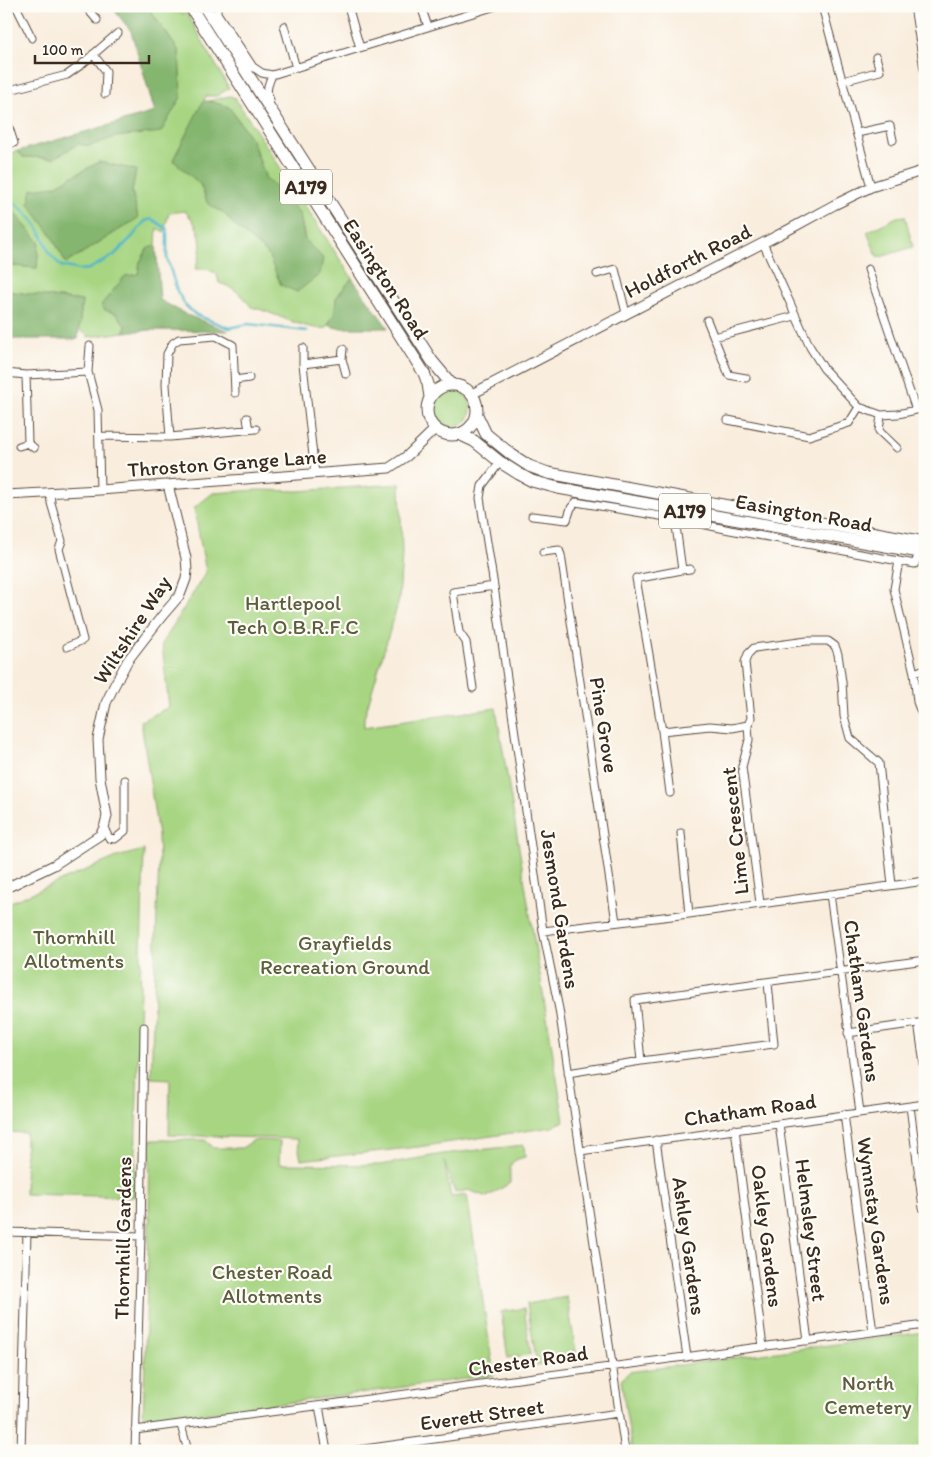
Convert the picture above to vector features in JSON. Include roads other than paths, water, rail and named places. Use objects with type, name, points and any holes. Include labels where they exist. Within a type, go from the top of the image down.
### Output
[{"type":"highway","name":"Easington Road","points":[[190,6],[424,373],[430,397],[428,417],[435,429],[450,435],[459,434],[474,441],[500,462],[519,474],[532,481],[558,488],[658,506],[923,547]]},
{"type":"highway","name":"Easington Road","points":[[204,6],[276,121],[432,361],[452,385],[466,389],[472,394],[477,408],[476,415],[486,434],[512,456],[529,466],[548,473],[661,493],[923,547]]},
{"type":"highway","points":[[430,397],[443,386],[452,385]]},
{"type":"highway","points":[[459,434],[473,424],[476,415]]},
{"type":"highway","points":[[658,506],[661,493]]},
{"type":"street","points":[[16,6],[32,38]]},
{"type":"street","points":[[85,6],[97,20]]},
{"type":"street","points":[[217,6],[217,13],[253,67],[262,73],[272,75],[428,27],[479,9],[496,6]]},
{"type":"street","points":[[348,6],[360,48]]},
{"type":"street","points":[[421,6],[428,27]]},
{"type":"street","points":[[823,6],[871,187]]},
{"type":"street","points":[[915,6],[925,69]]},
{"type":"street","points":[[284,26],[296,68]]},
{"type":"street","points":[[6,91],[67,75],[118,33]]},
{"type":"street","points":[[93,54],[106,71],[105,94]]},
{"type":"street","points":[[843,81],[880,71],[876,56]]},
{"type":"street","points":[[272,75],[267,86],[267,94],[276,121]]},
{"type":"street","points":[[6,118],[14,143]]},
{"type":"street","points":[[857,133],[890,126],[893,140]]},
{"type":"street","name":"Holdforth Road","points":[[472,394],[834,204],[871,187],[925,170]]},
{"type":"street","points":[[763,242],[810,347],[824,369],[859,408],[881,415],[898,414],[925,408]]},
{"type":"street","points":[[597,274],[614,269],[626,313]]},
{"type":"street","points":[[868,269],[916,410]]},
{"type":"street","points":[[714,337],[795,316]]},
{"type":"street","points":[[707,320],[729,376],[746,378]]},
{"type":"street","points":[[170,437],[166,370],[167,354],[173,343],[179,339],[216,336],[234,345],[235,393]]},
{"type":"street","points":[[90,346],[88,372],[98,410],[100,490]]},
{"type":"street","points":[[303,348],[303,364],[315,474]]},
{"type":"street","points":[[343,349],[342,359],[346,374]]},
{"type":"street","points":[[303,364],[342,359]]},
{"type":"street","points":[[6,373],[26,375],[88,372]]},
{"type":"street","points":[[26,375],[28,443],[34,448]]},
{"type":"street","points":[[234,380],[249,378]]},
{"type":"street","points":[[728,420],[809,436],[849,423],[859,408]]},
{"type":"street","points":[[881,415],[879,430],[897,448]]},
{"type":"street","points":[[99,436],[170,437],[252,429],[247,418]]},
{"type":"street","name":"Throston Grange Lane","points":[[6,495],[100,490],[389,468],[406,456],[435,429]]},
{"type":"street","points":[[19,446],[28,443]]},
{"type":"street","name":"Jesmond Gardens","points":[[500,462],[482,486],[480,498],[544,931],[559,1009],[625,1451]]},
{"type":"street","points":[[583,479],[580,498],[584,503]]},
{"type":"street","name":"Wiltshire Way","points":[[104,828],[107,816],[100,778],[98,739],[106,703],[128,660],[180,595],[186,579],[186,558],[168,485]]},
{"type":"street","points":[[50,492],[51,503],[62,541],[59,549],[83,640],[67,647]]},
{"type":"street","points":[[532,516],[567,520],[571,508],[576,502],[584,503]]},
{"type":"street","name":"Easington Road","points":[[584,503],[915,564],[923,547]]},
{"type":"street","points":[[670,793],[638,578],[686,569],[676,526],[678,519]]},
{"type":"street","name":"Pine Grove","points":[[543,552],[559,550],[561,556],[616,922]]},
{"type":"street","points":[[900,561],[894,589],[895,597],[914,673],[917,702],[925,722]]},
{"type":"street","points":[[473,688],[466,642],[459,632],[453,592],[494,586]]},
{"type":"street","name":"Lime Crescent","points":[[760,903],[742,767],[749,740],[748,725],[751,718],[746,662],[748,654],[754,648],[814,641],[828,641],[835,646],[842,682],[844,716],[850,738],[878,763],[892,886]]},
{"type":"street","points":[[914,673],[925,670]]},
{"type":"street","points":[[662,731],[710,726],[732,728],[748,725]]},
{"type":"street","points":[[104,828],[109,838],[115,840],[125,831],[125,780]]},
{"type":"street","points":[[6,888],[54,865],[100,835],[104,828]]},
{"type":"street","points":[[680,833],[689,914]]},
{"type":"street","points":[[544,931],[689,914],[925,881]]},
{"type":"street","name":"Chatham Gardens","points":[[830,894],[860,1112]]},
{"type":"street","points":[[641,1061],[634,1000],[925,960]]},
{"type":"street","points":[[568,1073],[641,1061],[774,1044],[768,983]]},
{"type":"street","points":[[848,1033],[925,1022]]},
{"type":"street","name":"Thornhill Gardens","points":[[135,1451],[144,1027]]},
{"type":"street","points":[[919,1029],[923,1043],[925,1072]]},
{"type":"street","name":"Chatham Road","points":[[580,1151],[925,1104]]},
{"type":"street","points":[[910,1106],[924,1208]]},
{"type":"street","name":"Wynnstay Gardens","points":[[844,1114],[873,1332]]},
{"type":"street","name":"Helmsley Street","points":[[779,1124],[808,1341]]},
{"type":"street","name":"Oakley Gardens","points":[[736,1129],[764,1347]]},
{"type":"street","name":"Ashley Gardens","points":[[656,1140],[687,1357]]},
{"type":"street","points":[[6,1232],[141,1236]]},
{"type":"street","points":[[21,1451],[27,1232]]},
{"type":"street","name":"Chester Road","points":[[135,1430],[925,1325]]},
{"type":"street","points":[[319,1406],[327,1451]]},
{"type":"street","name":"Everett Street","points":[[350,1451],[619,1413]]},
{"type":"street","points":[[181,1424],[188,1451]]},
{"type":"waterway","points":[[6,195],[36,224],[49,253],[61,266],[80,270],[89,269],[113,256],[145,221],[152,219],[167,229],[167,258],[177,291],[185,305],[196,315],[229,328],[248,324],[307,331]]},
{"type":"park label","name":"Hartlepool Tech O.B.R.F.C","points":[[293,615]]},
{"type":"park label","name":"Thornhill Allotments","points":[[74,949]]},
{"type":"park label","name":"Grayfields Recreation Ground","points":[[345,955]]},
{"type":"park label","name":"Chester Road Allotments","points":[[272,1284]]},
{"type":"park label","name":"North Cemetery","points":[[868,1395]]}]
